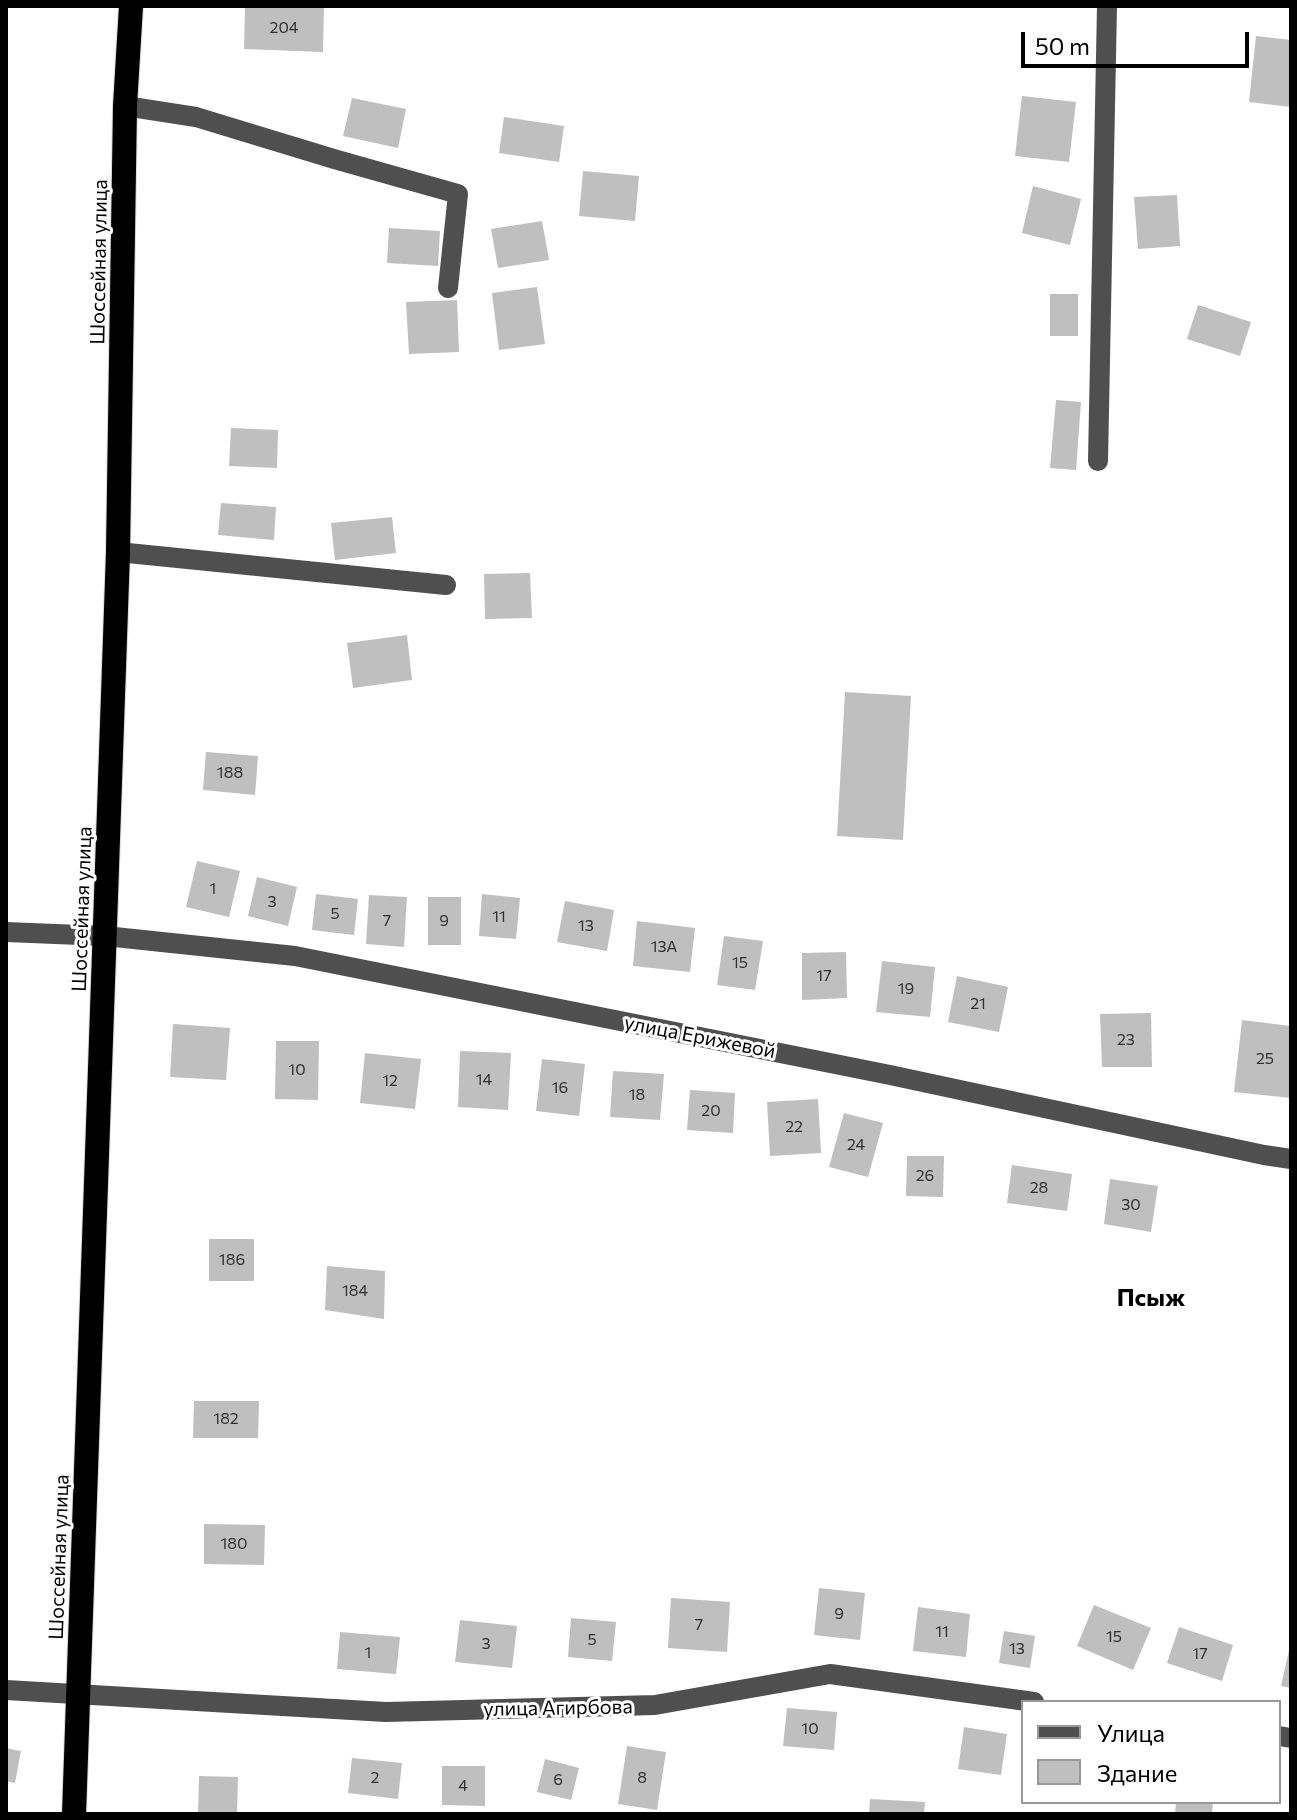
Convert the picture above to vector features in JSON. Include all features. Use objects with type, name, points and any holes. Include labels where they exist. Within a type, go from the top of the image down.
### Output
[{"type":"highway","name":"Шоссейная улица","points":[[74,1814],[118,552],[125,106],[131,6]]},
{"type":"street","points":[[1098,461],[1107,6]]},
{"type":"street","points":[[125,106],[196,117],[458,194],[448,288]]},
{"type":"street","points":[[118,552],[446,585]]},
{"type":"street","name":"улица Ерижевой","points":[[6,932],[105,936],[295,956],[1291,1159]]},
{"type":"street","name":"улица Агирбова","points":[[6,1690],[386,1712],[655,1705],[830,1674],[1021,1700]]},
{"type":"building","points":[[245,6],[324,6],[323,52],[244,49]]},
{"type":"building","points":[[1256,36],[1291,40],[1291,107],[1249,102]]},
{"type":"building","points":[[1022,96],[1076,102],[1069,162],[1015,156]]},
{"type":"building","points":[[352,98],[406,109],[398,148],[343,136]]},
{"type":"building","points":[[504,117],[564,126],[559,162],[499,153]]},
{"type":"building","points":[[583,171],[639,176],[635,221],[579,216]]},
{"type":"building","points":[[1033,186],[1081,199],[1070,245],[1022,233]]},
{"type":"building","points":[[1177,195],[1180,246],[1138,249],[1134,197]]},
{"type":"building","points":[[542,221],[549,260],[498,268],[491,229]]},
{"type":"building","points":[[389,228],[440,231],[438,266],[387,263]]},
{"type":"building","points":[[537,287],[545,344],[499,350],[492,293]]},
{"type":"building","points":[[1050,294],[1078,294],[1078,336],[1050,336]]},
{"type":"building","points":[[457,300],[459,352],[409,354],[406,302]]},
{"type":"building","points":[[1198,305],[1251,322],[1240,356],[1187,339]]},
{"type":"building","points":[[1056,400],[1081,402],[1076,470],[1050,468]]},
{"type":"building","points":[[231,428],[278,430],[277,468],[229,466]]},
{"type":"building","points":[[221,503],[276,507],[274,540],[218,535]]},
{"type":"building","points":[[392,517],[396,553],[335,560],[331,523]]},
{"type":"building","points":[[530,573],[532,618],[485,619],[484,574]]},
{"type":"building","points":[[407,635],[412,680],[353,688],[347,643]]},
{"type":"building","points":[[845,692],[911,696],[903,840],[837,836]]},
{"type":"building","points":[[206,752],[258,756],[255,795],[203,790]]},
{"type":"building","points":[[197,861],[240,871],[229,917],[186,907]]},
{"type":"building","points":[[257,877],[297,887],[288,926],[248,916]]},
{"type":"building","points":[[316,894],[358,899],[354,935],[312,930]]},
{"type":"building","points":[[482,894],[520,898],[516,939],[479,936]]},
{"type":"building","points":[[369,895],[407,897],[404,947],[366,944]]},
{"type":"building","points":[[428,897],[461,897],[461,945],[428,945]]},
{"type":"building","points":[[565,901],[614,910],[607,951],[557,942]]},
{"type":"building","points":[[637,921],[695,928],[690,972],[633,966]]},
{"type":"building","points":[[724,936],[763,941],[755,990],[717,985]]},
{"type":"building","points":[[846,952],[847,998],[802,1000],[802,953]]},
{"type":"building","points":[[882,961],[935,967],[930,1017],[876,1012]]},
{"type":"building","points":[[957,976],[1008,987],[999,1032],[948,1022]]},
{"type":"building","points":[[1151,1013],[1152,1067],[1102,1067],[1100,1014]]},
{"type":"building","points":[[1242,1020],[1291,1026],[1291,1098],[1234,1092]]},
{"type":"building","points":[[173,1024],[230,1028],[226,1080],[170,1077]]},
{"type":"building","points":[[276,1041],[319,1041],[318,1100],[275,1099]]},
{"type":"building","points":[[460,1051],[511,1053],[508,1110],[458,1107]]},
{"type":"building","points":[[365,1053],[421,1059],[415,1109],[360,1103]]},
{"type":"building","points":[[542,1059],[585,1064],[579,1116],[536,1111]]},
{"type":"building","points":[[613,1071],[664,1074],[660,1120],[610,1117]]},
{"type":"building","points":[[690,1090],[735,1093],[733,1133],[687,1130]]},
{"type":"building","points":[[818,1099],[821,1153],[770,1156],[767,1102]]},
{"type":"building","points":[[844,1113],[883,1123],[868,1177],[829,1167]]},
{"type":"building","points":[[907,1156],[944,1156],[943,1197],[906,1196]]},
{"type":"building","points":[[1012,1165],[1072,1174],[1067,1211],[1007,1203]]},
{"type":"building","points":[[1110,1179],[1158,1186],[1151,1232],[1104,1224]]},
{"type":"building","points":[[209,1239],[254,1239],[254,1281],[209,1281]]},
{"type":"building","points":[[327,1266],[385,1271],[384,1319],[325,1310]]},
{"type":"building","points":[[194,1401],[259,1401],[258,1438],[193,1438]]},
{"type":"building","points":[[204,1524],[265,1525],[264,1565],[204,1564]]},
{"type":"building","points":[[819,1588],[865,1593],[860,1640],[814,1635]]},
{"type":"building","points":[[671,1598],[730,1602],[727,1652],[668,1648]]},
{"type":"building","points":[[1094,1605],[1151,1628],[1133,1670],[1077,1646]]},
{"type":"building","points":[[918,1607],[970,1614],[966,1657],[913,1651]]},
{"type":"building","points":[[571,1618],[616,1622],[612,1661],[568,1657]]},
{"type":"building","points":[[460,1620],[517,1626],[512,1668],[455,1662]]},
{"type":"building","points":[[1179,1627],[1233,1645],[1222,1681],[1167,1663]]},
{"type":"building","points":[[1004,1631],[1035,1636],[1030,1668],[999,1663]]},
{"type":"building","points":[[340,1632],[400,1637],[396,1674],[337,1669]]},
{"type":"building","points":[[1291,1646],[1291,1688],[1281,1686]]},
{"type":"building","points":[[787,1708],[837,1712],[834,1750],[783,1746]]},
{"type":"building","points":[[964,1727],[1007,1734],[1001,1775],[958,1769]]},
{"type":"building","points":[[627,1746],[666,1752],[657,1810],[618,1804]]},
{"type":"building","points":[[6,1748],[21,1751],[15,1783],[6,1781]]},
{"type":"building","points":[[352,1758],[402,1763],[398,1799],[348,1793]]},
{"type":"building","points":[[545,1759],[579,1768],[571,1800],[537,1792]]},
{"type":"building","points":[[442,1766],[485,1766],[485,1806],[442,1805]]},
{"type":"building","points":[[199,1776],[238,1777],[237,1814],[198,1814]]},
{"type":"building","points":[[870,1799],[925,1802],[924,1814],[869,1814]]},
{"type":"building","points":[[1176,1804],[1213,1804],[1212,1814],[1175,1814]]},
{"type":"district","name":"Псыж","points":[[1151,1298]]}]
